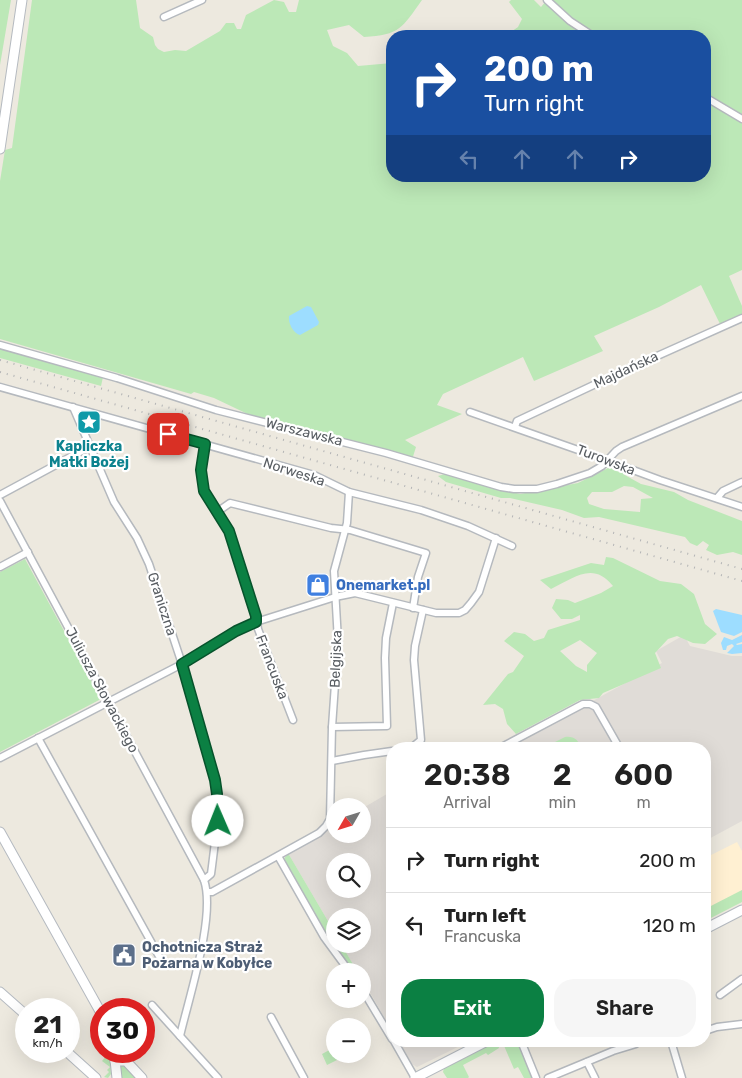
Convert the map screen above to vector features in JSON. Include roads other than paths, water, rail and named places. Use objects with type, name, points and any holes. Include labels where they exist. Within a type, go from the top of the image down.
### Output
[{"type":"street","points":[[0,149],[22,0]]},
{"type":"street","points":[[164,17],[202,0]]},
{"type":"street","points":[[547,0],[570,21],[584,30]]},
{"type":"street","points":[[711,101],[742,119]]},
{"type":"street","name":"Majdańska","points":[[515,427],[517,421],[742,318]]},
{"type":"street","name":"Warszawska","points":[[0,345],[117,378],[208,407],[386,453],[501,487],[522,490],[537,489],[590,473],[602,466],[616,450],[742,396]]},
{"type":"street","points":[[0,387],[73,407]]},
{"type":"street","name":"Norweska","points":[[73,407],[314,475],[349,492],[421,510],[468,526],[512,546]]},
{"type":"street","name":"Graniczna","points":[[73,407],[114,502],[144,550],[182,664],[215,780],[218,821],[211,874],[204,880]]},
{"type":"street","name":"Turowska","points":[[470,412],[742,508]]},
{"type":"street","name":"Francuska","points":[[205,444],[201,470],[204,491],[229,531],[256,616],[256,622],[292,720]]},
{"type":"street","points":[[0,494],[89,447]]},
{"type":"street","points":[[717,498],[722,491],[742,482]]},
{"type":"street","name":"Belgijska","points":[[278,856],[319,833],[326,826],[331,815],[332,727],[338,641],[334,571],[346,523],[349,492]]},
{"type":"street","name":"Juliusza Słowackiego","points":[[0,501],[204,880]]},
{"type":"street","points":[[217,512],[230,503],[350,530],[426,553],[418,577],[412,608]]},
{"type":"street","points":[[0,758],[182,664],[236,631],[256,622],[335,597],[355,593],[436,613],[459,614],[465,610],[478,592],[496,538]]},
{"type":"street","points":[[0,566],[28,552]]},
{"type":"street","points":[[332,727],[387,726],[385,658],[386,638],[393,603]]},
{"type":"street","points":[[419,742],[422,740],[414,660],[415,646],[424,610]]},
{"type":"street","points":[[511,742],[584,704],[590,704],[596,707],[616,742]]},
{"type":"street","points":[[38,738],[160,958]]},
{"type":"street","points":[[332,761],[386,752]]},
{"type":"street","points":[[0,832],[93,998]]},
{"type":"street","points":[[208,892],[212,892],[278,856],[324,937],[343,963]]},
{"type":"street","points":[[180,1036],[206,926],[208,892],[204,880]]},
{"type":"street","points":[[711,926],[742,910]]},
{"type":"street","points":[[720,995],[742,979]]},
{"type":"street","points":[[0,992],[15,1005]]},
{"type":"street","points":[[371,1004],[386,1028]]},
{"type":"street","points":[[155,1008],[218,1078]]},
{"type":"street","points":[[271,1017],[304,1078]]},
{"type":"street","points":[[711,1030],[742,1024]]},
{"type":"street","points":[[397,1047],[415,1078],[475,1047]]},
{"type":"street","points":[[524,1047],[536,1078]]},
{"type":"street","points":[[548,1078],[628,1047]]},
{"type":"street","points":[[674,1047],[682,1078]]},
{"type":"street","points":[[588,1062],[595,1078]]},
{"type":"street","points":[[79,1063],[96,1078]]},
{"type":"street","points":[[115,1063],[117,1078]]},
{"type":"street","points":[[127,1063],[142,1078]]},
{"type":"water","points":[[307,306],[311,307],[319,322],[318,325],[300,335],[295,332],[289,322],[289,316]]},
{"type":"water","points":[[716,609],[742,615],[742,632],[734,636],[721,632],[713,611]]},
{"type":"water","points":[[742,635],[742,642],[736,644],[742,644],[742,653],[727,653],[734,646],[732,644],[727,646],[726,650],[723,650],[721,643],[724,637],[732,640]]},
{"type":"railway","points":[[0,360],[742,569]]},
{"type":"railway","points":[[0,372],[742,581]]},
{"type":"place","name":"Kapliczka Matki Bożej","points":[[89,422]]},
{"type":"place","name":"Onemarket.pl","points":[[318,585]]},
{"type":"place","name":"Ochotnicza Straż Pożarna w Kobyłce","points":[[124,955]]}]
